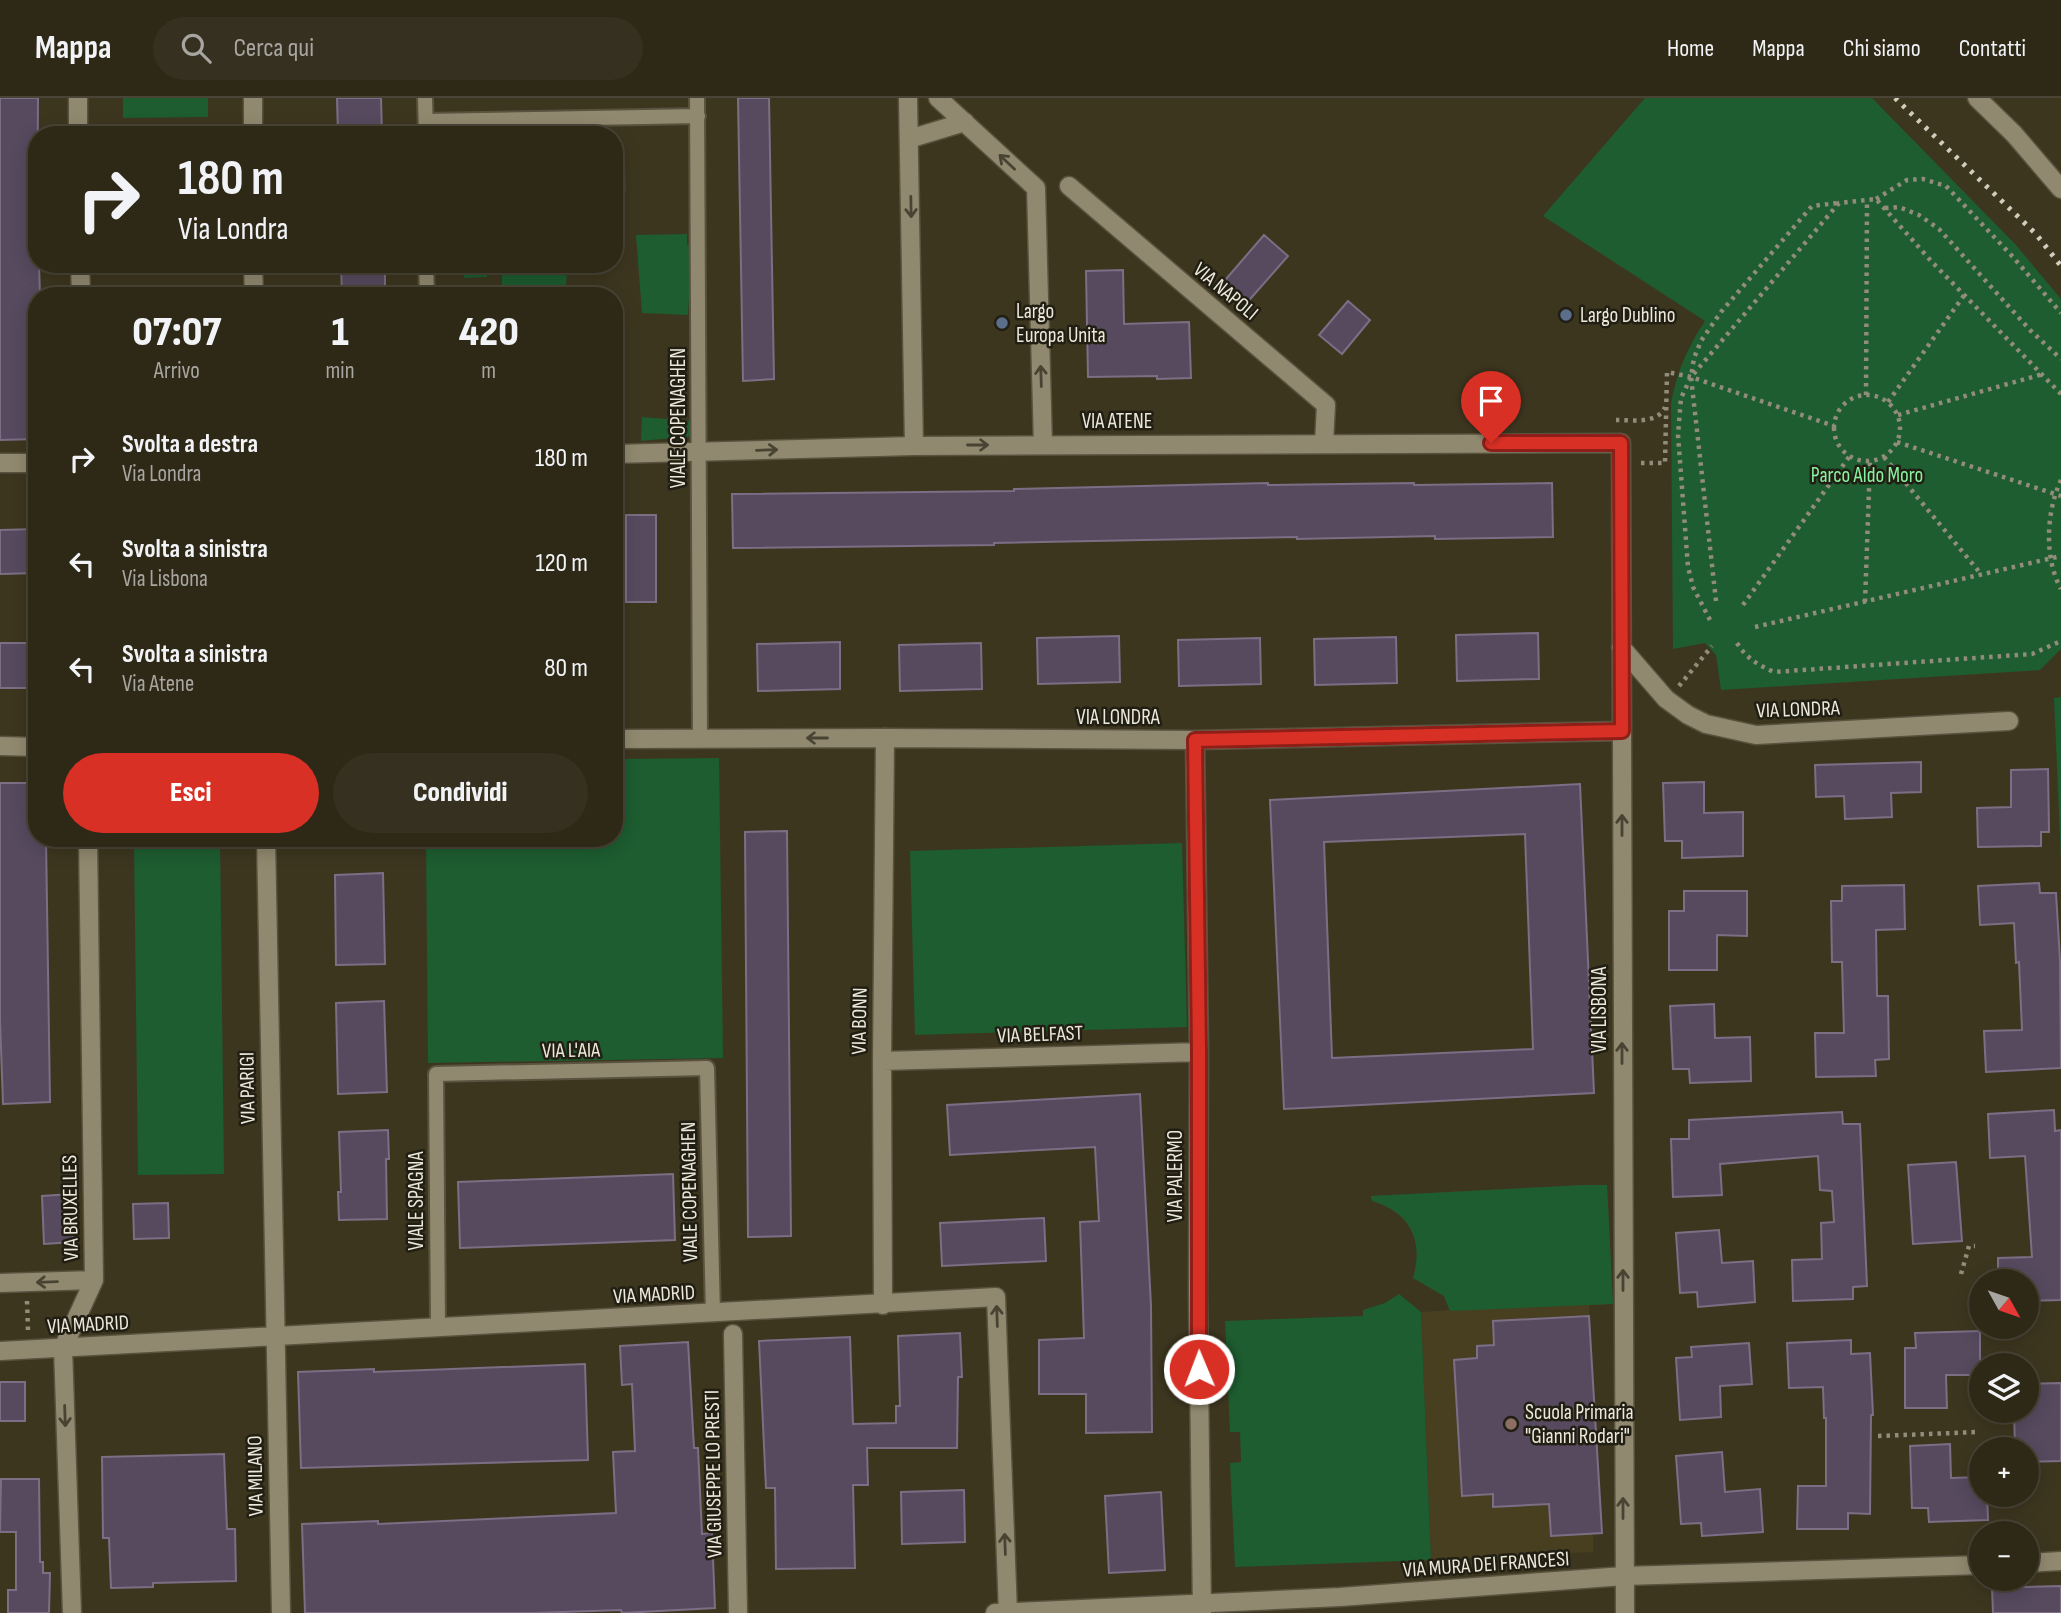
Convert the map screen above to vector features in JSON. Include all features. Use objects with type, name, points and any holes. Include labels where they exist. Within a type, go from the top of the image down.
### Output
[{"type":"street","points":[[78,98],[78,126]]},
{"type":"street","points":[[253,98],[253,126]]},
{"type":"street","points":[[425,98],[426,126]]},
{"type":"street","name":"VIALE COPENAGHEN","points":[[698,98],[700,739]]},
{"type":"street","points":[[908,98],[914,446]]},
{"type":"street","points":[[938,98],[1036,188],[1043,445]]},
{"type":"street","points":[[1977,98],[2014,134],[2061,190]]},
{"type":"street","points":[[471,126],[698,116]]},
{"type":"street","points":[[909,139],[965,122]]},
{"type":"street","name":"VIA NAPOLI","points":[[1069,186],[1326,405],[1324,443]]},
{"type":"street","name":"VIA ATENE","points":[[623,454],[914,446],[1621,443]]},
{"type":"street","name":"VIA LISBONA","points":[[1621,443],[1625,1613]]},
{"type":"street","points":[[0,463],[28,463]]},
{"type":"street","name":"VIA LONDRA","points":[[1621,647],[1666,699],[1688,715],[1706,724],[1756,735],[2009,721]]},
{"type":"street","name":"VIA LONDRA","points":[[623,739],[885,737],[1195,740],[1622,731]]},
{"type":"street","name":"VIA BONN","points":[[883,1305],[885,737]]},
{"type":"street","name":"VIA PALERMO","points":[[1195,740],[1202,1609]]},
{"type":"street","points":[[0,747],[28,747]]},
{"type":"street","name":"VIA BRUXELLES","points":[[72,1613],[63,1348],[94,1280],[88,847]]},
{"type":"street","name":"VIA PARIGI","points":[[266,847],[274,1337]]},
{"type":"street","name":"VIA BELFAST","points":[[882,1061],[1199,1052]]},
{"type":"street","name":"VIALE COPENAGHEN","points":[[707,1068],[713,1314]]},
{"type":"street","name":"VIA L'AIA","points":[[436,1073],[707,1068]]},
{"type":"street","name":"VIALE SPAGNA","points":[[436,1073],[438,1328]]},
{"type":"street","name":"VIA MADRID","points":[[0,1283],[94,1280]]},
{"type":"street","name":"VIA MADRID","points":[[0,1351],[996,1297],[1003,1613]]},
{"type":"street","name":"VIA GIUSEPPE LO PRESTI","points":[[733,1334],[738,1613]]},
{"type":"street","name":"VIA MILANO","points":[[274,1337],[281,1613]]},
{"type":"street","points":[[2039,1562],[2061,1561]]},
{"type":"street","name":"VIA MURA DEI FRANCESI","points":[[1003,1613],[1202,1609],[1623,1576],[1969,1566]]},
{"type":"path","points":[[1716,601],[1691,377],[1693,358],[1721,312],[1812,206],[1876,199],[1907,180],[1923,179],[1946,186],[2061,313]]},
{"type":"path","points":[[1876,199],[2061,394]]},
{"type":"path","points":[[1866,395],[1867,200]]},
{"type":"path","points":[[1710,620],[1693,587],[1685,541],[1678,435],[1681,398],[1691,377],[1839,203]]},
{"type":"path","points":[[1885,208],[1899,207],[1919,215],[1939,229],[2061,359]]},
{"type":"path","points":[[1888,402],[1965,294]]},
{"type":"path","points":[[1665,463],[1667,372],[1691,377],[1834,426]]},
{"type":"path","points":[[1898,415],[2043,374]]},
{"type":"path","points":[[1866,395],[1888,402],[1898,415],[1900,424],[1898,442],[1892,451],[1870,462],[1849,457],[1837,443],[1834,426],[1841,408],[1856,397],[1866,395]]},
{"type":"path","points":[[1620,420],[1655,419],[1662,415],[1665,407]]},
{"type":"path","points":[[1898,442],[2058,495]]},
{"type":"path","points":[[1742,605],[1849,457]]},
{"type":"path","points":[[1884,457],[1981,574]]},
{"type":"path","points":[[1865,601],[1870,462]]},
{"type":"path","points":[[2061,480],[2050,526],[2051,558],[2061,589]]},
{"type":"path","points":[[1755,627],[2061,556]]},
{"type":"path","points":[[1737,643],[1743,653],[1753,661],[1774,672],[2032,654],[2061,641]]},
{"type":"path","points":[[1666,699],[1712,646]]},
{"type":"path","points":[[1961,1274],[1969,1246],[1975,1246]]},
{"type":"path","points":[[27,1282],[28,1350]]},
{"type":"path","points":[[1878,1436],[1978,1433]]},
{"type":"shaded area","name":"Scuola Primaria \"Gianni Rodari\"","points":[[1607,1185],[1613,1304],[1589,1305],[1602,1533],[1593,1534],[1593,1552],[1431,1560],[1421,1312],[1450,1310],[1444,1296],[1413,1278],[1417,1248],[1404,1219],[1386,1205],[1372,1201],[1371,1196]]},
{"type":"green space","points":[[123,98],[208,98],[208,117],[123,118]]},
{"type":"green space","name":"Parco Aldo Moro","points":[[1645,98],[1872,98],[2016,245],[2061,299],[2061,649],[2040,670],[1721,690],[1716,655],[1705,643],[1673,649],[1671,403],[1684,360],[1705,321],[1543,216]]},
{"type":"green space","points":[[623,161],[625,161],[626,192],[623,192]]},
{"type":"green space","points":[[687,234],[687,245],[692,245],[688,315],[642,313],[636,235]]},
{"type":"green space","points":[[464,273],[487,273],[487,277],[464,278]]},
{"type":"green space","points":[[502,273],[567,273],[566,287],[502,287]]},
{"type":"green space","points":[[642,417],[693,421],[694,436],[641,441]]},
{"type":"green space","points":[[2061,697],[2061,860],[2054,698]]},
{"type":"green space","points":[[719,758],[723,1058],[428,1063],[426,847],[623,847],[623,759]]},
{"type":"green space","points":[[1182,843],[1187,1027],[915,1035],[910,851]]},
{"type":"green space","points":[[134,847],[220,847],[224,1174],[138,1175]]},
{"type":"green space","points":[[1607,1185],[1613,1304],[1450,1311],[1444,1296],[1413,1278],[1417,1251],[1411,1229],[1405,1220],[1396,1212],[1372,1201],[1371,1196]]},
{"type":"green space","points":[[1399,1294],[1421,1312],[1431,1560],[1235,1567],[1230,1463],[1241,1462],[1240,1432],[1230,1432],[1225,1321],[1363,1316],[1363,1310],[1385,1303]]},
{"type":"building","points":[[0,98],[38,98],[38,126],[28,126],[28,273],[39,273],[40,287],[28,287],[28,439],[0,440]]},
{"type":"building","points":[[337,98],[381,98],[382,126],[338,126]]},
{"type":"building","points":[[738,98],[769,98],[774,379],[743,381]]},
{"type":"building","points":[[1264,235],[1288,256],[1244,306],[1220,286]]},
{"type":"building","points":[[1123,270],[1124,324],[1189,322],[1191,378],[1088,377],[1086,271]]},
{"type":"building","points":[[341,273],[385,273],[385,287],[342,287]]},
{"type":"building","points":[[1348,301],[1370,320],[1342,354],[1319,335]]},
{"type":"building","points":[[1268,483],[1552,483],[1553,537],[1297,537],[733,548],[732,494],[1014,491]]},
{"type":"building","points":[[626,515],[656,515],[656,602],[626,602]]},
{"type":"building","points":[[28,529],[28,573],[0,574],[0,530]]},
{"type":"building","points":[[1538,633],[1539,679],[1457,681],[1456,635]]},
{"type":"building","points":[[1119,636],[1120,682],[1038,684],[1037,638]]},
{"type":"building","points":[[1396,637],[1397,683],[1315,685],[1314,639]]},
{"type":"building","points":[[1260,638],[1261,684],[1179,686],[1178,640]]},
{"type":"building","points":[[840,642],[840,689],[758,691],[757,644]]},
{"type":"building","points":[[0,643],[28,643],[28,688],[0,688]]},
{"type":"building","points":[[981,643],[982,689],[900,691],[899,645]]},
{"type":"building","points":[[1921,762],[1921,792],[1891,793],[1892,817],[1845,819],[1844,796],[1816,797],[1815,765]]},
{"type":"building","points":[[2048,769],[2049,832],[2041,832],[2041,846],[1978,847],[1977,808],[2011,807],[2011,770]]},
{"type":"building","points":[[1704,782],[1704,813],[1743,812],[1743,856],[1682,858],[1682,841],[1665,841],[1663,783]]},
{"type":"building","points":[[0,783],[28,783],[28,847],[46,847],[50,1102],[3,1104],[0,1020]]},
{"type":"building","points":[[1580,784],[1594,1093],[1284,1109],[1270,800]],"holes":[[[1525,834],[1533,1049],[1332,1058],[1324,842]]]},
{"type":"building","points":[[787,831],[791,1236],[748,1237],[745,832]]},
{"type":"building","points":[[383,873],[385,964],[336,965],[335,875]]},
{"type":"building","points":[[2039,883],[2040,893],[2056,893],[2061,1068],[1986,1072],[1984,1031],[2022,1030],[2014,923],[1980,925],[1978,886]]},
{"type":"building","points":[[1904,885],[1905,929],[1876,930],[1877,996],[1888,996],[1889,1059],[1875,1060],[1876,1076],[1816,1077],[1815,1033],[1844,1033],[1842,962],[1832,962],[1831,901],[1842,901],[1842,886]]},
{"type":"building","points":[[1684,891],[1747,891],[1747,936],[1717,935],[1717,970],[1669,970],[1669,911],[1684,911]]},
{"type":"building","points":[[384,1001],[387,1092],[338,1094],[336,1003]]},
{"type":"building","points":[[1714,1004],[1715,1038],[1750,1037],[1751,1081],[1690,1083],[1689,1069],[1673,1069],[1670,1006]]},
{"type":"building","points":[[1140,1094],[1151,1306],[1152,1432],[1086,1433],[1086,1394],[1039,1394],[1039,1340],[1084,1338],[1080,1222],[1099,1221],[1095,1147],[950,1155],[947,1105]]},
{"type":"building","points":[[2054,1110],[2055,1131],[2061,1130],[2061,1300],[2039,1301],[2039,1269],[1998,1269],[1998,1258],[2032,1257],[2025,1156],[1990,1158],[1988,1114]]},
{"type":"building","points":[[1842,1112],[1843,1124],[1860,1124],[1867,1286],[1853,1287],[1853,1299],[1793,1301],[1792,1260],[1822,1259],[1821,1223],[1834,1222],[1832,1191],[1820,1190],[1818,1156],[1720,1164],[1722,1195],[1673,1197],[1671,1139],[1689,1139],[1689,1120]]},
{"type":"building","points":[[388,1130],[387,1219],[339,1220],[339,1132]]},
{"type":"building","points":[[1956,1162],[1962,1241],[1913,1244],[1908,1165]]},
{"type":"building","points":[[673,1174],[675,1240],[460,1248],[458,1182]]},
{"type":"building","points":[[71,1194],[73,1242],[44,1244],[42,1196]]},
{"type":"building","points":[[168,1203],[169,1238],[134,1239],[133,1204]]},
{"type":"building","points":[[1044,1218],[1046,1261],[942,1266],[940,1223]]},
{"type":"building","points":[[1719,1230],[1722,1263],[1753,1261],[1755,1302],[1698,1307],[1697,1292],[1680,1293],[1676,1233]]},
{"type":"building","points":[[1589,1316],[1602,1533],[1551,1536],[1549,1504],[1493,1507],[1493,1494],[1462,1496],[1454,1360],[1477,1358],[1477,1346],[1494,1345],[1493,1321]]},
{"type":"building","points":[[1969,1331],[1969,1339],[1980,1339],[1980,1353],[1969,1353],[1969,1375],[1946,1375],[1947,1408],[1905,1408],[1905,1348],[1916,1348],[1915,1333]]},
{"type":"building","points":[[960,1333],[962,1377],[958,1377],[957,1448],[867,1448],[868,1485],[853,1485],[855,1568],[776,1569],[775,1488],[766,1488],[759,1341],[850,1337],[853,1424],[896,1423],[896,1406],[900,1406],[898,1336]]},
{"type":"building","points":[[1851,1340],[1851,1354],[1870,1353],[1873,1415],[1870,1514],[1848,1513],[1848,1529],[1797,1529],[1798,1486],[1826,1486],[1826,1418],[1823,1387],[1789,1388],[1787,1343]]},
{"type":"building","points":[[688,1342],[694,1448],[698,1448],[702,1534],[712,1533],[715,1608],[622,1613],[621,1610],[534,1613],[305,1613],[302,1524],[378,1521],[378,1524],[616,1513],[613,1452],[635,1451],[632,1384],[622,1385],[620,1346]]},
{"type":"building","points":[[1749,1343],[1752,1384],[1720,1386],[1721,1417],[1680,1420],[1676,1358],[1692,1357],[1691,1347]]},
{"type":"building","points":[[585,1364],[588,1460],[301,1468],[298,1372],[374,1369],[374,1372]]},
{"type":"building","points":[[0,1382],[25,1382],[25,1421],[0,1421]]},
{"type":"building","points":[[2061,1383],[2061,1461],[2039,1462],[2039,1437],[2015,1437],[2014,1423],[2039,1423],[2039,1384]]},
{"type":"building","points":[[1950,1444],[1951,1478],[1969,1477],[1969,1507],[1988,1507],[1988,1520],[1929,1522],[1928,1508],[1912,1508],[1910,1446]]},
{"type":"building","points":[[1722,1452],[1725,1492],[1760,1489],[1763,1532],[1702,1536],[1701,1523],[1681,1524],[1676,1456]]},
{"type":"building","points":[[224,1454],[227,1529],[235,1529],[236,1581],[153,1583],[153,1587],[111,1588],[109,1538],[103,1538],[102,1457]]},
{"type":"building","points":[[1,1479],[39,1479],[40,1562],[43,1562],[43,1573],[50,1573],[49,1613],[8,1613],[8,1590],[16,1590],[16,1532],[0,1532]]},
{"type":"building","points":[[964,1490],[965,1542],[902,1544],[901,1492]]},
{"type":"building","points":[[1161,1492],[1165,1570],[1109,1573],[1105,1496]]},
{"type":"building","points":[[2061,1586],[2061,1613],[1993,1613],[1992,1591],[2039,1591],[2039,1587]]},
{"type":"railway","points":[[1895,98],[2036,234],[2061,266]]},
{"type":"place","name":"Largo Dublino","points":[[1566,315]]},
{"type":"place","name":"Largo Europa Unita","points":[[1002,323]]},
{"type":"place","name":"Scuola Primaria \"Gianni Rodari\"","points":[[1511,1424]]},
{"type":"route","points":[[1199,1369],[1195,740],[1622,731],[1621,443],[1491,443]]}]
